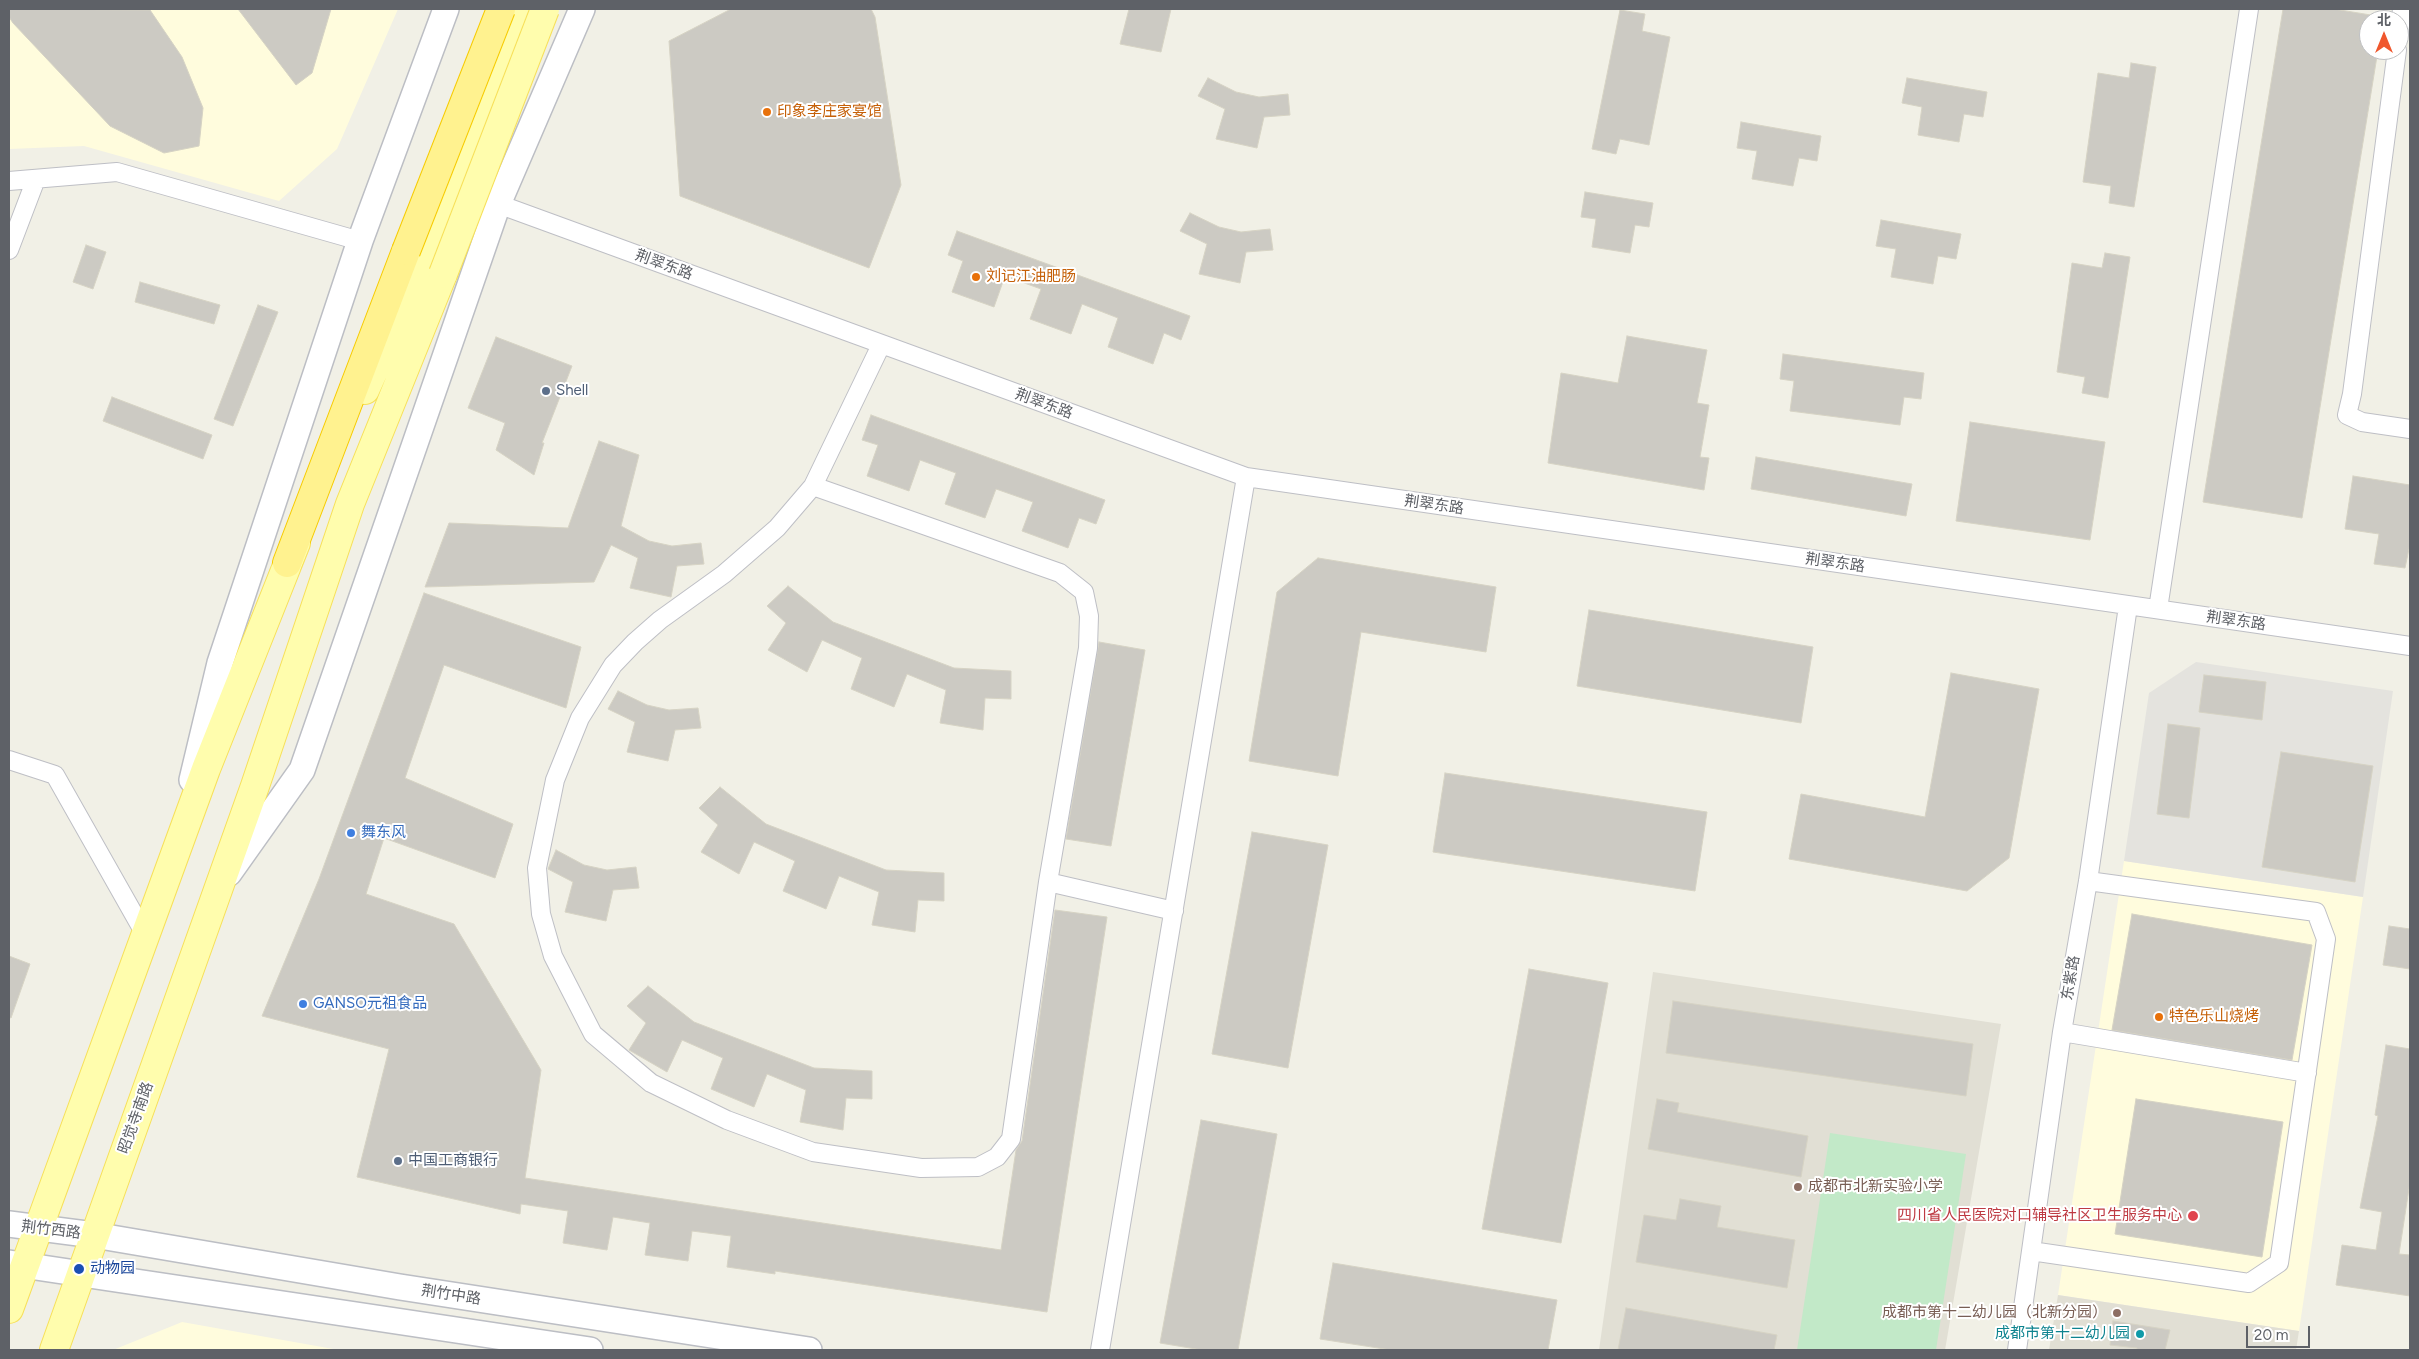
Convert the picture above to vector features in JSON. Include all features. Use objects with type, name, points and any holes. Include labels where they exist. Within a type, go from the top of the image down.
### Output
[{"type":"highway","points":[[287,563],[422,266],[501,9]]},
{"type":"highway","points":[[521,71],[555,9]]},
{"type":"main road","points":[[422,266],[524,9]]},
{"type":"main road","points":[[422,266],[521,71],[545,9]]},
{"type":"main road","name":"昭觉寺南路","points":[[54,1350],[220,885],[350,504],[422,266]]},
{"type":"main road","points":[[9,1309],[17,1264],[38,1229],[145,934],[287,563]]},
{"type":"street","points":[[173,860],[220,663],[360,241],[446,9]]},
{"type":"street","points":[[220,885],[302,770],[498,204],[582,9]]},
{"type":"street","points":[[2158,610],[2249,9]]},
{"type":"street","points":[[2396,60],[2352,394],[2347,415],[2362,422],[2410,429]]},
{"type":"street","points":[[9,181],[117,172],[360,241]]},
{"type":"street","points":[[9,250],[36,179]]},
{"type":"street","name":"荆翠东路","points":[[498,204],[1246,477],[2410,646]]},
{"type":"street","points":[[813,486],[1060,573],[1084,592],[1089,616],[1088,648],[1048,882],[1011,1139],[996,1157],[978,1167],[921,1168],[813,1152],[727,1120],[651,1083],[593,1034],[553,956],[540,914],[537,868],[555,780],[580,718],[613,665],[635,642],[660,620],[724,574],[776,528],[813,486],[881,345]]},
{"type":"street","points":[[1100,1350],[1246,477]]},
{"type":"street","name":"东紫路","points":[[2017,1350],[2062,1032],[2088,880],[2128,606]]},
{"type":"street","points":[[9,760],[55,775],[145,934]]},
{"type":"street","points":[[2031,1251],[2249,1283],[2279,1263],[2326,939],[2316,912],[2088,880]]},
{"type":"street","points":[[1048,882],[1174,911]]},
{"type":"street","points":[[2062,1032],[2307,1073]]},
{"type":"street","name":"荆竹西路","points":[[9,1224],[94,1235]]},
{"type":"street","name":"荆竹中路","points":[[94,1235],[400,1288],[809,1350]]},
{"type":"street","points":[[17,1264],[590,1350]]},
{"type":"shaded area","points":[[9,9],[398,9],[337,149],[279,201],[84,146],[9,149]]},
{"type":"shaded area","points":[[2196,662],[2393,691],[2363,897],[2124,861],[2149,693]]},
{"type":"shaded area","points":[[2124,861],[2363,897],[2299,1331],[2058,1295]]},
{"type":"shaded area","name":"成都市北新实验小学","points":[[1653,972],[2001,1024],[1945,1350],[1599,1350]]},
{"type":"shaded area","name":"成都市第十二幼儿园（北新分园）","points":[[2058,1295],[2299,1331],[2296,1350],[2049,1350]]},
{"type":"shaded area","points":[[182,1322],[339,1350],[113,1350]]},
{"type":"green space","points":[[1830,1133],[1966,1154],[1936,1350],[1797,1350]]},
{"type":"building","points":[[9,9],[150,10],[182,57],[203,108],[199,146],[164,153],[110,126],[13,23],[9,17]]},
{"type":"building","points":[[238,9],[331,9],[312,73],[296,85]]},
{"type":"building","points":[[731,9],[871,9],[875,17],[901,185],[869,268],[680,196],[669,41]]},
{"type":"building","points":[[1129,9],[1171,9],[1161,52],[1120,44]]},
{"type":"building","points":[[2283,9],[2334,9],[2359,13],[2359,60],[2376,60],[2302,518],[2203,502]]},
{"type":"building","points":[[1620,10],[1645,14],[1642,31],[1670,37],[1649,145],[1620,139],[1616,154],[1592,149]]},
{"type":"building","points":[[2131,63],[2156,67],[2134,207],[2109,203],[2111,186],[2083,182],[2098,73],[2129,78]]},
{"type":"building","points":[[1208,78],[1236,92],[1259,97],[1288,94],[1290,115],[1264,117],[1257,148],[1216,139],[1225,109],[1198,96]]},
{"type":"building","points":[[1907,78],[1987,92],[1983,117],[1964,114],[1959,142],[1918,135],[1922,107],[1902,103]]},
{"type":"building","points":[[1741,122],[1821,136],[1817,161],[1799,158],[1793,186],[1752,179],[1757,151],[1737,148]]},
{"type":"building","points":[[1585,192],[1653,203],[1649,227],[1635,225],[1630,253],[1592,247],[1596,219],[1581,217]]},
{"type":"building","points":[[1190,213],[1219,227],[1241,232],[1270,229],[1273,250],[1246,252],[1240,283],[1199,274],[1207,244],[1180,231]]},
{"type":"building","points":[[1881,220],[1961,234],[1956,259],[1938,256],[1933,284],[1891,277],[1896,249],[1876,246]]},
{"type":"building","points":[[957,231],[1190,316],[1181,340],[1164,333],[1153,364],[1108,347],[1118,318],[1082,304],[1071,334],[1030,319],[1041,289],[1005,276],[994,307],[952,292],[963,261],[948,255]]},
{"type":"building","points":[[86,245],[106,252],[93,289],[73,282]]},
{"type":"building","points":[[2105,253],[2130,257],[2108,398],[2082,393],[2085,377],[2057,372],[2072,263],[2102,268]]},
{"type":"building","points":[[140,282],[220,305],[214,324],[135,302]]},
{"type":"building","points":[[258,305],[278,312],[233,426],[214,419]]},
{"type":"building","points":[[1627,336],[1707,350],[1697,403],[1709,405],[1700,457],[1709,458],[1704,490],[1548,463],[1561,373],[1618,383]]},
{"type":"building","points":[[496,337],[572,366],[542,443],[544,443],[534,475],[496,450],[505,423],[468,408]]},
{"type":"building","points":[[1783,354],[1924,373],[1921,399],[1904,397],[1900,425],[1790,411],[1794,381],[1780,379]]},
{"type":"building","points":[[112,397],[212,435],[203,459],[103,421]]},
{"type":"building","points":[[871,415],[1105,500],[1096,524],[1079,518],[1068,548],[1022,531],[1033,502],[996,489],[985,518],[945,504],[956,473],[920,460],[909,491],[867,476],[878,445],[862,440]]},
{"type":"building","points":[[1970,422],[2105,442],[2090,540],[1956,521]]},
{"type":"building","points":[[599,441],[639,455],[621,526],[649,541],[672,546],[701,543],[704,564],[677,566],[671,597],[630,588],[638,558],[611,545],[594,582],[425,587],[449,523],[568,528]]},
{"type":"building","points":[[1756,457],[1912,484],[1906,516],[1751,489]]},
{"type":"building","points":[[2353,476],[2410,485],[2410,544],[2405,568],[2374,564],[2379,534],[2345,529]]},
{"type":"building","points":[[1318,558],[1496,587],[1486,652],[1361,632],[1338,776],[1249,761],[1277,592]]},
{"type":"building","points":[[788,586],[833,622],[954,668],[1011,671],[1011,699],[985,698],[983,730],[940,723],[946,690],[907,674],[894,707],[851,689],[862,658],[822,640],[807,672],[768,650],[786,623],[767,606]]},
{"type":"building","points":[[424,593],[581,647],[566,708],[444,665],[405,778],[513,824],[495,878],[384,838],[366,894],[454,924],[541,1070],[525,1178],[1001,1250],[1016,1150],[1022,1141],[1055,910],[1107,917],[1047,1312],[775,1271],[775,1274],[727,1267],[731,1236],[692,1231],[688,1261],[645,1255],[650,1223],[613,1217],[607,1250],[563,1243],[568,1211],[521,1204],[520,1214],[357,1177],[389,1049],[262,1016],[319,879]]},
{"type":"building","points":[[1589,610],[1813,647],[1801,723],[1577,686]]},
{"type":"building","points":[[1099,642],[1145,650],[1111,846],[1066,839]]},
{"type":"building","points":[[1951,673],[2039,689],[2009,858],[1967,891],[1789,859],[1801,794],[1925,817]]},
{"type":"building","points":[[2204,675],[2266,682],[2262,720],[2199,712]]},
{"type":"building","points":[[618,691],[647,705],[669,710],[698,708],[701,728],[675,730],[668,761],[627,752],[635,722],[608,709]]},
{"type":"building","points":[[2168,724],[2200,728],[2189,818],[2157,814]]},
{"type":"building","points":[[2281,752],[2373,766],[2355,882],[2262,867]]},
{"type":"building","points":[[1445,773],[1707,812],[1695,891],[1433,852]]},
{"type":"building","points":[[720,787],[766,824],[886,870],[944,873],[944,901],[918,900],[915,932],[872,925],[879,892],[839,876],[826,909],[783,891],[795,861],[754,842],[739,874],[701,852],[718,825],[699,808]]},
{"type":"building","points":[[1252,832],[1328,845],[1288,1068],[1212,1054]]},
{"type":"building","points":[[556,850],[584,865],[607,870],[636,867],[639,888],[613,890],[606,921],[565,912],[573,882],[548,869]]},
{"type":"building","points":[[2132,914],[2312,945],[2292,1060],[2112,1030]]},
{"type":"building","points":[[2389,926],[2410,929],[2410,969],[2383,965]]},
{"type":"building","points":[[9,956],[30,964],[11,1018],[9,1017]]},
{"type":"building","points":[[1529,969],[1608,983],[1561,1243],[1482,1229]]},
{"type":"building","points":[[648,986],[694,1022],[814,1068],[872,1071],[872,1099],[846,1098],[843,1130],[800,1122],[806,1090],[767,1074],[754,1107],[711,1089],[723,1058],[682,1040],[667,1072],[629,1050],[646,1023],[627,1006]]},
{"type":"building","points":[[1673,1001],[1973,1044],[1966,1096],[1666,1053]]},
{"type":"building","points":[[2386,1045],[2410,1049],[2410,1182],[2399,1254],[2410,1255],[2410,1296],[2336,1285],[2342,1245],[2376,1250],[2382,1212],[2360,1208],[2378,1116],[2375,1115]]},
{"type":"building","points":[[1657,1099],[1679,1103],[1677,1112],[1808,1136],[1801,1177],[1648,1149]]},
{"type":"building","points":[[2136,1099],[2283,1122],[2262,1257],[2115,1234]]},
{"type":"building","points":[[1201,1120],[1277,1134],[1238,1350],[1202,1350],[1160,1343]]},
{"type":"building","points":[[1680,1199],[1721,1206],[1717,1227],[1795,1240],[1787,1288],[1636,1262],[1644,1215],[1676,1220]]},
{"type":"building","points":[[1333,1263],[1557,1300],[1548,1350],[1391,1350],[1320,1339]]},
{"type":"building","points":[[1626,1308],[1777,1335],[1774,1350],[1618,1350]]},
{"type":"building","name":"成都市第十二幼儿园","points":[[2113,1321],[2170,1330],[2165,1350],[2137,1350],[2137,1348],[2110,1345]]},
{"type":"place","name":"印象李庄家宴馆","points":[[767,112]]},
{"type":"place","name":"刘记江油肥肠","points":[[976,277]]},
{"type":"place","name":"Shell","points":[[546,391]]},
{"type":"place","name":"舞东风","points":[[351,833]]},
{"type":"place","name":"GANSO元祖食品","points":[[303,1004]]},
{"type":"place","name":"特色乐山烧烤","points":[[2159,1017]]},
{"type":"place","name":"中国工商银行","points":[[398,1161]]},
{"type":"place","name":"成都市北新实验小学","points":[[1798,1187]]},
{"type":"place","name":"四川省人民医院对口辅导社区卫生服务中心","points":[[2193,1216]]},
{"type":"place","name":"动物园","points":[[79,1269]]},
{"type":"place","name":"成都市第十二幼儿园（北新分园）","points":[[2117,1313]]},
{"type":"place","name":"成都市第十二幼儿园","points":[[2140,1334]]}]
